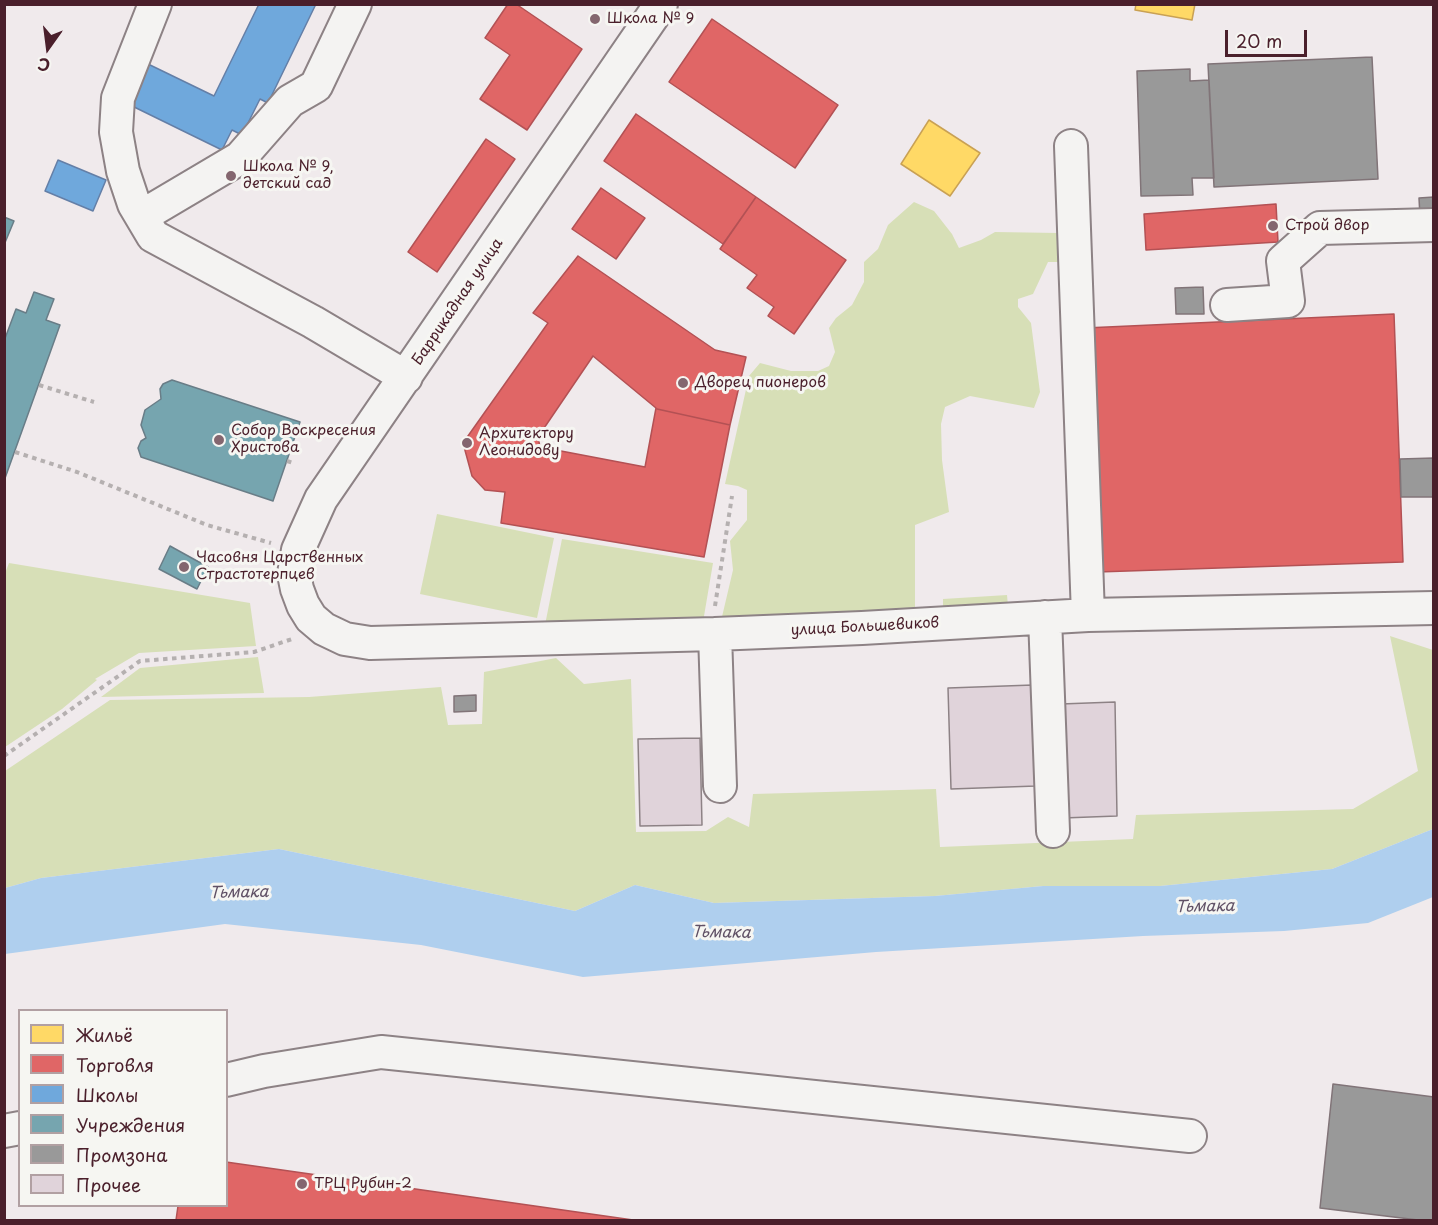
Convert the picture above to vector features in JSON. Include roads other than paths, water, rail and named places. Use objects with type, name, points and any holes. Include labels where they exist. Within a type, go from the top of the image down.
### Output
[{"type":"street","points":[[155,4],[118,98],[116,132],[123,171],[134,204],[153,236],[313,322],[406,377]]},
{"type":"street","points":[[142,216],[240,158],[290,101],[316,86],[355,4]]},
{"type":"street","name":"Баррикадная улица","points":[[315,620],[299,597],[294,566],[298,550],[321,500],[661,4]]},
{"type":"street","points":[[1071,146],[1088,615]]},
{"type":"street","points":[[1227,305],[1288,301],[1283,261],[1320,228],[1434,225]]},
{"type":"street","name":"улица Большевиков","points":[[315,620],[345,639],[370,643],[715,634],[1088,615],[1434,608]]},
{"type":"street","points":[[1045,617],[1053,831]]},
{"type":"street","points":[[715,634],[720,786]]},
{"type":"street","points":[[228,1080],[264,1071],[381,1052],[1190,1136]]},
{"type":"water","name":"Тьмака","points":[[1433,829],[1433,897],[1368,923],[1284,931],[1143,936],[876,952],[583,977],[421,945],[225,924],[5,954],[5,888],[41,878],[279,849],[575,911],[635,885],[714,903],[935,896],[1043,886],[1160,886],[1332,869]]},
{"type":"place","name":"Школа № 9","points":[[595,19]]},
{"type":"place","name":"Школа № 9, детский сад","points":[[231,176]]},
{"type":"place","name":"Строй двор","points":[[1273,226]]},
{"type":"place","name":"Дворец пионеров","points":[[683,383]]},
{"type":"place","name":"Собор Воскресения Христова","points":[[219,440]]},
{"type":"place","name":"Архитектору Леонидову","points":[[467,443]]},
{"type":"place","name":"Часовня Царственных Страстотерпцев","points":[[184,567]]},
{"type":"place","name":"ТРЦ Рубин-2","points":[[302,1184]]}]
